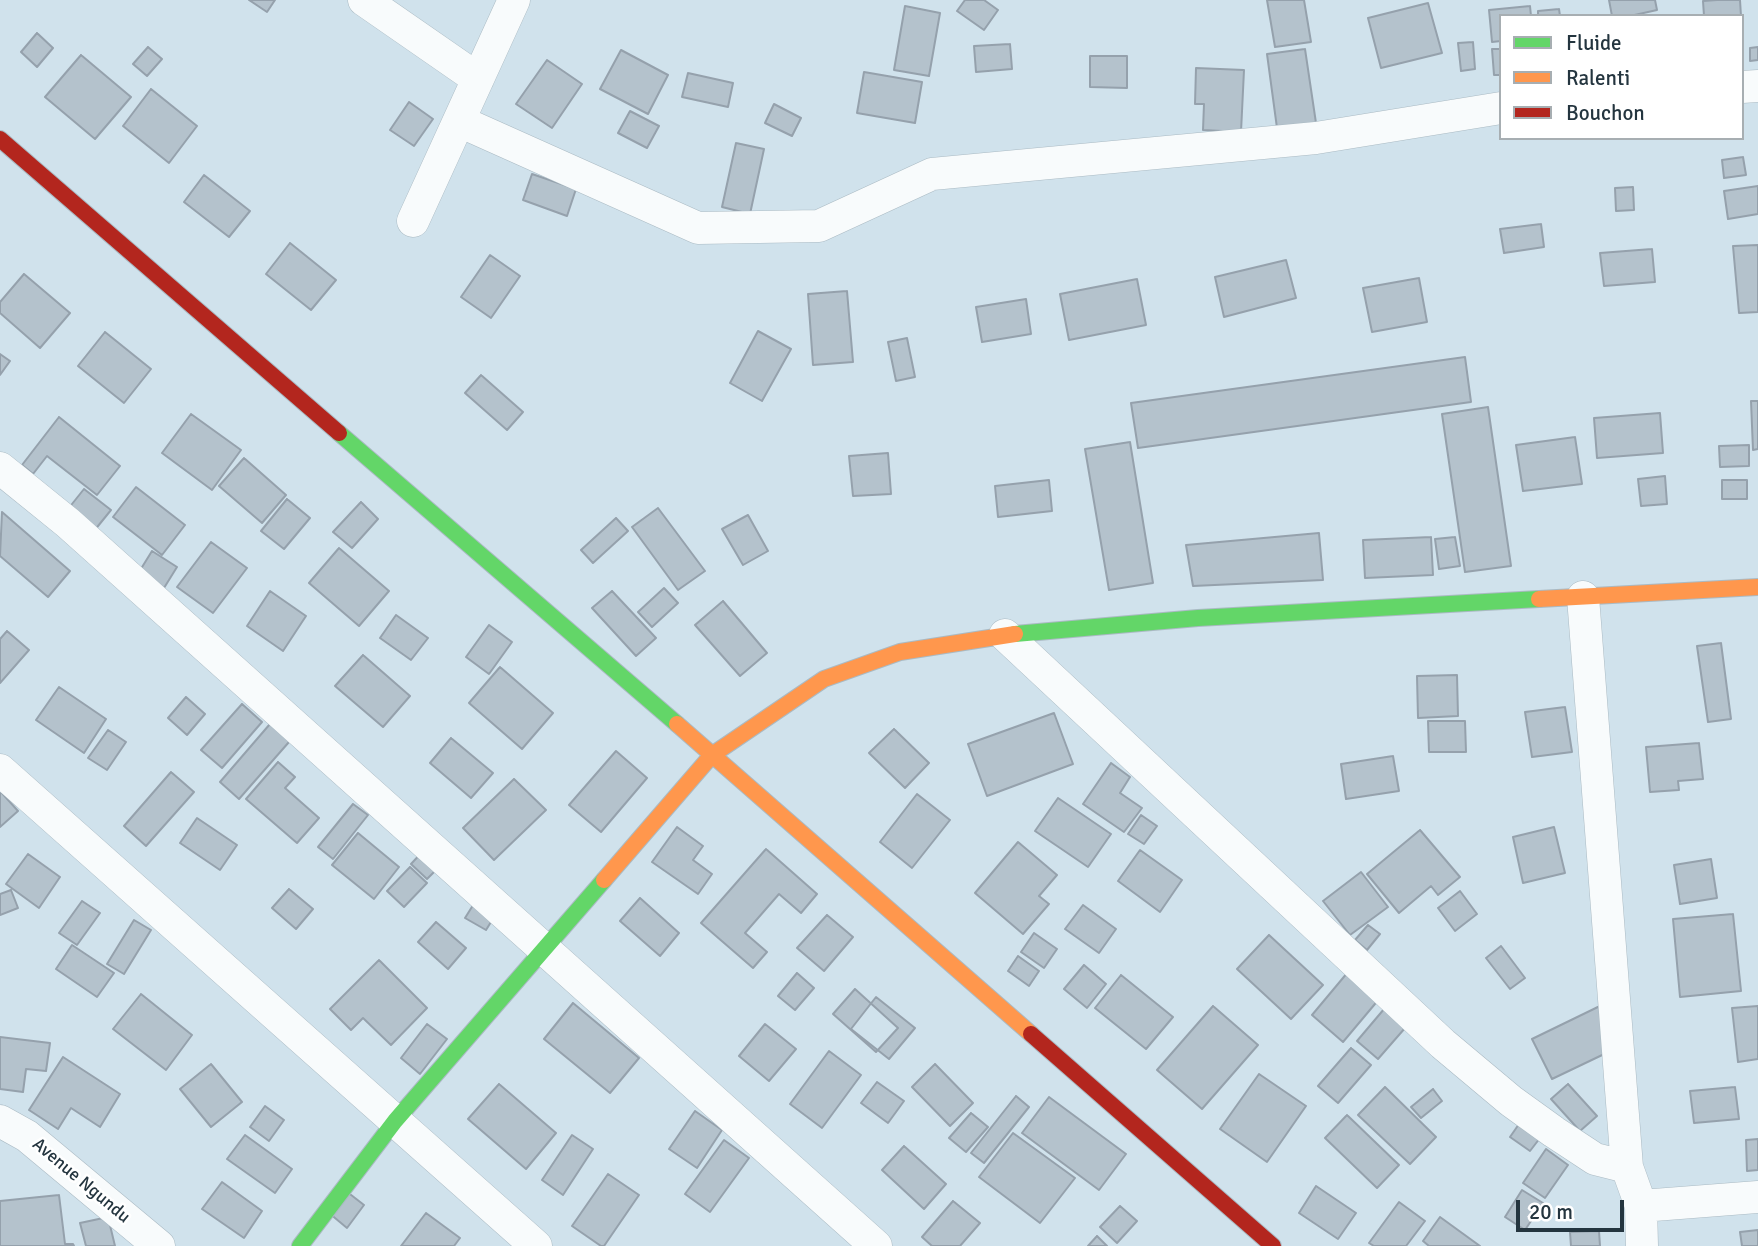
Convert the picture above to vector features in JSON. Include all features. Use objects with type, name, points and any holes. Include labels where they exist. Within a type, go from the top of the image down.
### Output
[{"type":"street","points":[[364,0],[478,79]]},
{"type":"street","points":[[413,221],[514,0]]},
{"type":"street","points":[[458,121],[698,229],[819,226],[932,174],[1317,138],[1499,108]]},
{"type":"street","points":[[0,139],[712,755],[1273,1246]]},
{"type":"street","points":[[0,468],[68,523],[876,1246]]},
{"type":"street","points":[[300,1246],[395,1121],[712,755],[824,679],[901,652],[1005,635],[1198,618],[1758,587]]},
{"type":"street","points":[[1583,597],[1627,1167],[1641,1206],[1642,1246]]},
{"type":"street","points":[[1005,635],[1443,1044],[1511,1101],[1554,1132],[1595,1159],[1627,1167]]},
{"type":"street","points":[[0,770],[536,1246]]},
{"type":"street","name":"Avenue Ngundu","points":[[0,1121],[27,1136],[159,1246]]},
{"type":"street","points":[[1641,1206],[1758,1197]]},
{"type":"building","points":[[249,0],[275,0],[267,12]]},
{"type":"building","points":[[965,0],[984,0],[998,10],[984,30],[957,11]]},
{"type":"building","points":[[1267,0],[1304,0],[1311,42],[1275,47]]},
{"type":"building","points":[[1609,0],[1655,0],[1657,10],[1639,14],[1612,14]]},
{"type":"building","points":[[1740,0],[1741,14],[1704,14],[1703,1]]},
{"type":"building","points":[[1428,3],[1442,53],[1381,68],[1368,18]]},
{"type":"building","points":[[905,6],[940,13],[929,76],[894,70]]},
{"type":"building","points":[[1530,6],[1531,14],[1499,14],[1499,41],[1492,42],[1489,10]]},
{"type":"building","points":[[1559,9],[1560,14],[1538,14],[1538,11]]},
{"type":"building","points":[[37,33],[53,48],[37,67],[21,52]]},
{"type":"building","points":[[1473,42],[1475,69],[1461,71],[1458,43]]},
{"type":"building","points":[[1010,44],[1012,69],[976,72],[974,46]]},
{"type":"building","points":[[148,47],[162,59],[147,76],[133,64]]},
{"type":"building","points":[[1758,47],[1758,60],[1750,61],[1750,48]]},
{"type":"building","points":[[1305,49],[1316,123],[1277,128],[1267,54]]},
{"type":"building","points":[[1492,49],[1499,49],[1499,75],[1494,75]]},
{"type":"building","points":[[621,50],[668,75],[648,114],[600,89]]},
{"type":"building","points":[[81,55],[131,97],[95,139],[45,97]]},
{"type":"building","points":[[1090,56],[1127,56],[1127,88],[1090,87]]},
{"type":"building","points":[[547,60],[582,84],[552,128],[516,104]]},
{"type":"building","points":[[1196,68],[1244,70],[1241,132],[1203,130],[1204,104],[1195,104]]},
{"type":"building","points":[[864,72],[922,82],[915,123],[857,113]]},
{"type":"building","points":[[688,73],[733,83],[728,107],[682,97]]},
{"type":"building","points":[[151,89],[197,126],[169,163],[123,126]]},
{"type":"building","points":[[409,102],[433,119],[414,146],[390,130]]},
{"type":"building","points":[[774,104],[801,118],[792,136],[765,123]]},
{"type":"building","points":[[630,111],[659,126],[647,148],[618,133]]},
{"type":"building","points":[[736,143],[764,149],[750,214],[722,207]]},
{"type":"building","points":[[1743,157],[1746,175],[1724,178],[1722,160]]},
{"type":"building","points":[[532,174],[576,189],[567,216],[523,200]]},
{"type":"building","points":[[204,175],[250,211],[229,237],[184,202]]},
{"type":"building","points":[[1758,186],[1758,214],[1728,219],[1724,191]]},
{"type":"building","points":[[1633,187],[1634,210],[1616,211],[1615,188]]},
{"type":"building","points":[[1541,224],[1544,247],[1504,253],[1500,229]]},
{"type":"building","points":[[290,243],[336,280],[311,310],[266,274]]},
{"type":"building","points":[[1758,245],[1758,312],[1739,313],[1733,246]]},
{"type":"building","points":[[1652,249],[1655,282],[1604,286],[1600,253]]},
{"type":"building","points":[[490,255],[520,276],[491,318],[461,297]]},
{"type":"building","points":[[1286,260],[1296,298],[1224,317],[1215,277]]},
{"type":"building","points":[[24,274],[70,313],[40,348],[0,313],[0,302]]},
{"type":"building","points":[[1419,278],[1427,322],[1372,332],[1363,288]]},
{"type":"building","points":[[1137,279],[1146,325],[1069,340],[1060,294]]},
{"type":"building","points":[[847,291],[853,362],[813,365],[808,294]]},
{"type":"building","points":[[1026,299],[1031,334],[982,342],[976,307]]},
{"type":"building","points":[[758,331],[791,349],[762,401],[730,383]]},
{"type":"building","points":[[105,332],[151,369],[124,403],[78,366]]},
{"type":"building","points":[[907,338],[915,377],[896,381],[888,342]]},
{"type":"building","points":[[0,354],[10,361],[0,375]]},
{"type":"building","points":[[1465,357],[1471,402],[1138,448],[1131,403]]},
{"type":"building","points":[[481,375],[523,412],[507,430],[465,393]]},
{"type":"building","points":[[1751,401],[1758,401],[1758,449],[1753,450]]},
{"type":"building","points":[[1488,407],[1511,566],[1465,572],[1442,414]]},
{"type":"building","points":[[1660,413],[1663,453],[1597,458],[1594,418]]},
{"type":"building","points":[[191,414],[241,450],[212,490],[162,453]]},
{"type":"building","points":[[59,417],[120,466],[97,495],[47,456],[33,474],[22,465]]},
{"type":"building","points":[[1575,437],[1582,484],[1523,491],[1516,445]]},
{"type":"building","points":[[1130,442],[1153,583],[1109,590],[1085,449]]},
{"type":"building","points":[[1749,445],[1749,466],[1720,467],[1719,446]]},
{"type":"building","points":[[888,453],[891,494],[853,496],[849,456]]},
{"type":"building","points":[[244,458],[286,495],[262,523],[219,486]]},
{"type":"building","points":[[1665,476],[1667,504],[1641,506],[1638,479]]},
{"type":"building","points":[[1049,480],[1052,511],[998,517],[995,486]]},
{"type":"building","points":[[1722,480],[1747,480],[1747,499],[1722,499]]},
{"type":"building","points":[[136,487],[185,525],[162,555],[113,517]]},
{"type":"building","points":[[84,489],[111,510],[94,531],[68,509]]},
{"type":"building","points":[[287,499],[310,518],[284,549],[261,531]]},
{"type":"building","points":[[361,502],[378,519],[352,548],[333,532]]},
{"type":"building","points":[[658,508],[705,571],[678,590],[632,527]]},
{"type":"building","points":[[2,512],[70,571],[48,597],[0,556]]},
{"type":"building","points":[[748,515],[768,551],[743,565],[722,529]]},
{"type":"building","points":[[616,518],[628,531],[593,563],[581,550]]},
{"type":"building","points":[[1319,533],[1323,580],[1193,586],[1186,545]]},
{"type":"building","points":[[1431,537],[1433,575],[1365,578],[1363,540]]},
{"type":"building","points":[[1455,537],[1460,566],[1439,569],[1435,539]]},
{"type":"building","points":[[211,542],[247,568],[213,613],[177,587]]},
{"type":"building","points":[[339,548],[389,591],[359,626],[309,583]]},
{"type":"building","points":[[152,551],[177,567],[164,588],[139,572]]},
{"type":"building","points":[[664,588],[678,603],[652,627],[638,612]]},
{"type":"building","points":[[270,591],[306,616],[283,651],[247,626]]},
{"type":"building","points":[[612,591],[656,638],[636,656],[592,608]]},
{"type":"building","points":[[723,601],[767,653],[740,676],[695,625]]},
{"type":"building","points":[[396,615],[428,638],[411,660],[380,638]]},
{"type":"building","points":[[489,625],[512,642],[489,674],[466,657]]},
{"type":"building","points":[[7,631],[29,650],[0,683],[0,639]]},
{"type":"building","points":[[1721,643],[1731,719],[1708,722],[1697,646]]},
{"type":"building","points":[[363,655],[410,696],[383,727],[335,686]]},
{"type":"building","points":[[500,667],[553,713],[522,749],[469,703]]},
{"type":"building","points":[[1457,675],[1458,716],[1418,718],[1417,676]]},
{"type":"building","points":[[59,687],[106,719],[84,753],[36,720]]},
{"type":"building","points":[[186,697],[205,714],[187,735],[168,718]]},
{"type":"building","points":[[242,704],[262,722],[222,768],[201,750]]},
{"type":"building","points":[[1565,707],[1572,752],[1532,757],[1525,712]]},
{"type":"building","points":[[1054,713],[1073,764],[987,796],[968,744]]},
{"type":"building","points":[[276,717],[296,734],[239,799],[220,782]]},
{"type":"building","points":[[1428,721],[1465,721],[1466,752],[1429,752]]},
{"type":"building","points":[[894,729],[929,763],[905,788],[869,753]]},
{"type":"building","points":[[108,730],[126,742],[107,770],[88,758]]},
{"type":"building","points":[[451,738],[493,773],[471,798],[430,763]]},
{"type":"building","points":[[1699,743],[1703,779],[1678,781],[1679,790],[1650,792],[1646,747]]},
{"type":"building","points":[[616,751],[647,778],[601,832],[569,805]]},
{"type":"building","points":[[1393,756],[1399,791],[1346,799],[1341,764]]},
{"type":"building","points":[[278,762],[295,777],[285,788],[319,818],[297,843],[246,799]]},
{"type":"building","points":[[1111,763],[1130,777],[1120,793],[1142,808],[1124,832],[1083,804]]},
{"type":"building","points":[[171,772],[194,792],[146,846],[124,826]]},
{"type":"building","points":[[514,779],[546,810],[494,860],[463,828]]},
{"type":"building","points":[[0,791],[18,811],[0,827]]},
{"type":"building","points":[[917,794],[950,820],[912,868],[880,842]]},
{"type":"building","points":[[1058,798],[1111,834],[1088,867],[1035,831]]},
{"type":"building","points":[[353,804],[368,815],[333,859],[318,847]]},
{"type":"building","points":[[1141,815],[1157,826],[1144,844],[1128,834]]},
{"type":"building","points":[[197,818],[237,845],[220,870],[180,843]]},
{"type":"building","points":[[677,827],[703,846],[693,860],[712,874],[698,894],[652,862]]},
{"type":"building","points":[[1554,827],[1565,873],[1523,883],[1513,837]]},
{"type":"building","points":[[1420,830],[1460,877],[1438,895],[1431,886],[1399,913],[1367,874]]},
{"type":"building","points":[[358,833],[399,867],[374,899],[332,865]]},
{"type":"building","points":[[1018,842],[1057,875],[1039,896],[1049,904],[1023,934],[975,893]]},
{"type":"building","points":[[425,849],[442,864],[427,879],[411,864]]},
{"type":"building","points":[[766,849],[817,894],[801,913],[779,894],[745,933],[767,952],[753,968],[701,923]]},
{"type":"building","points":[[1140,850],[1182,880],[1160,912],[1118,881]]},
{"type":"building","points":[[28,854],[60,877],[39,908],[6,884]]},
{"type":"building","points":[[1711,859],[1717,898],[1680,904],[1674,865]]},
{"type":"building","points":[[410,867],[427,883],[404,907],[387,891]]},
{"type":"building","points":[[1361,872],[1388,907],[1350,935],[1323,901]]},
{"type":"building","points":[[289,889],[313,909],[296,929],[272,908]]},
{"type":"building","points":[[11,890],[18,908],[0,915],[0,894]]},
{"type":"building","points":[[1460,891],[1477,914],[1455,931],[1438,908]]},
{"type":"building","points":[[640,898],[679,933],[660,956],[620,921]]},
{"type":"building","points":[[82,901],[100,913],[77,945],[59,933]]},
{"type":"building","points":[[475,902],[496,914],[486,930],[465,918]]},
{"type":"building","points":[[1083,905],[1116,929],[1099,953],[1065,929]]},
{"type":"building","points":[[1733,914],[1741,991],[1680,997],[1673,919]]},
{"type":"building","points":[[827,915],[853,937],[824,971],[797,948]]},
{"type":"building","points":[[134,920],[151,930],[124,974],[107,964]]},
{"type":"building","points":[[436,922],[466,948],[448,969],[418,942]]},
{"type":"building","points":[[1368,925],[1380,934],[1367,950],[1355,940]]},
{"type":"building","points":[[1034,933],[1057,949],[1044,968],[1021,952]]},
{"type":"building","points":[[1269,935],[1323,985],[1291,1019],[1237,969]]},
{"type":"building","points":[[72,945],[114,973],[97,997],[56,969]]},
{"type":"building","points":[[1501,946],[1525,978],[1510,989],[1486,958]]},
{"type":"building","points":[[1018,956],[1039,971],[1029,986],[1008,971]]},
{"type":"building","points":[[379,960],[427,1008],[391,1045],[363,1018],[351,1030],[330,1009]]},
{"type":"building","points":[[1084,965],[1106,984],[1087,1008],[1064,989]]},
{"type":"building","points":[[1353,966],[1385,992],[1343,1042],[1312,1015]]},
{"type":"building","points":[[797,973],[814,988],[795,1010],[778,996]]},
{"type":"building","points":[[1121,975],[1173,1017],[1146,1049],[1095,1008]]},
{"type":"building","points":[[855,989],[898,1028],[876,1052],[833,1014]]},
{"type":"building","points":[[141,994],[192,1035],[166,1070],[113,1029]]},
{"type":"building","points":[[876,997],[915,1028],[889,1059],[851,1029]]},
{"type":"building","points":[[1390,1002],[1412,1020],[1378,1059],[1357,1041]]},
{"type":"building","points":[[573,1003],[639,1058],[610,1093],[544,1039]]},
{"type":"building","points":[[1602,1005],[1621,1046],[1552,1079],[1532,1039]]},
{"type":"building","points":[[1213,1006],[1258,1045],[1202,1109],[1157,1070]]},
{"type":"building","points":[[1758,1006],[1758,1059],[1738,1062],[1732,1008]]},
{"type":"building","points":[[427,1024],[447,1039],[420,1074],[401,1058]]},
{"type":"building","points":[[765,1024],[796,1049],[769,1081],[739,1056]]},
{"type":"building","points":[[0,1037],[50,1043],[46,1071],[26,1069],[23,1092],[0,1089]]},
{"type":"building","points":[[1351,1048],[1371,1065],[1338,1103],[1318,1086]]},
{"type":"building","points":[[829,1051],[861,1075],[822,1128],[790,1104]]},
{"type":"building","points":[[63,1057],[120,1094],[100,1127],[71,1108],[58,1129],[29,1110]]},
{"type":"building","points":[[211,1064],[242,1102],[211,1127],[180,1089]]},
{"type":"building","points":[[935,1064],[973,1103],[950,1126],[912,1087]]},
{"type":"building","points":[[1259,1074],[1306,1106],[1267,1162],[1220,1129]]},
{"type":"building","points":[[877,1082],[904,1101],[888,1123],[861,1103]]},
{"type":"building","points":[[499,1084],[556,1133],[526,1169],[468,1119]]},
{"type":"building","points":[[1568,1084],[1597,1116],[1580,1131],[1551,1099]]},
{"type":"building","points":[[1385,1087],[1436,1137],[1410,1164],[1358,1115]]},
{"type":"building","points":[[1735,1087],[1739,1119],[1694,1123],[1690,1091]]},
{"type":"building","points":[[1433,1089],[1442,1101],[1421,1118],[1411,1107]]},
{"type":"building","points":[[1016,1096],[1029,1107],[984,1163],[971,1153]]},
{"type":"building","points":[[1049,1097],[1126,1154],[1099,1190],[1022,1133]]},
{"type":"building","points":[[265,1106],[284,1120],[269,1141],[250,1127]]},
{"type":"building","points":[[695,1111],[722,1130],[697,1168],[669,1149]]},
{"type":"building","points":[[971,1113],[988,1127],[966,1152],[949,1138]]},
{"type":"building","points":[[1347,1115],[1399,1165],[1377,1188],[1325,1138]]},
{"type":"building","points":[[1519,1124],[1540,1138],[1530,1151],[1510,1137]]},
{"type":"building","points":[[1013,1133],[1075,1178],[1040,1223],[979,1177]]},
{"type":"building","points":[[245,1135],[292,1169],[275,1193],[227,1159]]},
{"type":"building","points":[[572,1135],[593,1149],[563,1195],[542,1180]]},
{"type":"building","points":[[1758,1139],[1758,1170],[1747,1171],[1746,1140]]},
{"type":"building","points":[[724,1140],[749,1158],[710,1212],[685,1194]]},
{"type":"building","points":[[904,1146],[946,1184],[924,1209],[882,1170]]},
{"type":"building","points":[[1546,1149],[1568,1165],[1545,1198],[1523,1183]]},
{"type":"building","points":[[608,1174],[639,1195],[604,1246],[601,1246],[572,1226]]},
{"type":"building","points":[[222,1182],[262,1211],[244,1238],[202,1209]]},
{"type":"building","points":[[1316,1186],[1356,1213],[1338,1239],[1299,1213]]},
{"type":"building","points":[[1522,1190],[1543,1203],[1525,1230],[1505,1217]]},
{"type":"building","points":[[346,1191],[364,1205],[347,1228],[329,1213]]},
{"type":"building","points":[[59,1195],[65,1244],[74,1246],[0,1246],[0,1201]]},
{"type":"building","points":[[953,1201],[980,1223],[960,1246],[932,1246],[922,1237]]},
{"type":"building","points":[[1399,1202],[1425,1221],[1406,1246],[1374,1246],[1369,1243]]},
{"type":"building","points":[[1120,1206],[1137,1221],[1117,1243],[1100,1227]]},
{"type":"building","points":[[426,1213],[460,1238],[454,1246],[401,1246]]},
{"type":"building","points":[[108,1217],[115,1246],[86,1246],[80,1223]]},
{"type":"building","points":[[1440,1217],[1480,1246],[1429,1246],[1423,1241]]},
{"type":"building","points":[[1758,1230],[1758,1246],[1742,1246],[1740,1232]]},
{"type":"building","points":[[1599,1231],[1600,1246],[1571,1246],[1570,1232]]},
{"type":"building","points":[[1097,1236],[1107,1246],[1088,1246]]},
{"type":"traffic: fast","points":[[339,433],[677,724]]},
{"type":"traffic: fast","points":[[1015,634],[1198,618],[1539,599]]},
{"type":"traffic: fast","points":[[300,1246],[395,1121],[604,880]]},
{"type":"traffic: slow","points":[[1539,599],[1758,587]]},
{"type":"traffic: slow","points":[[604,880],[712,755],[824,679],[900,652],[1015,634]]},
{"type":"traffic: slow","points":[[677,724],[1031,1034]]},
{"type":"traffic: jam","points":[[0,139],[339,433]]},
{"type":"traffic: jam","points":[[1031,1034],[1273,1246]]}]
